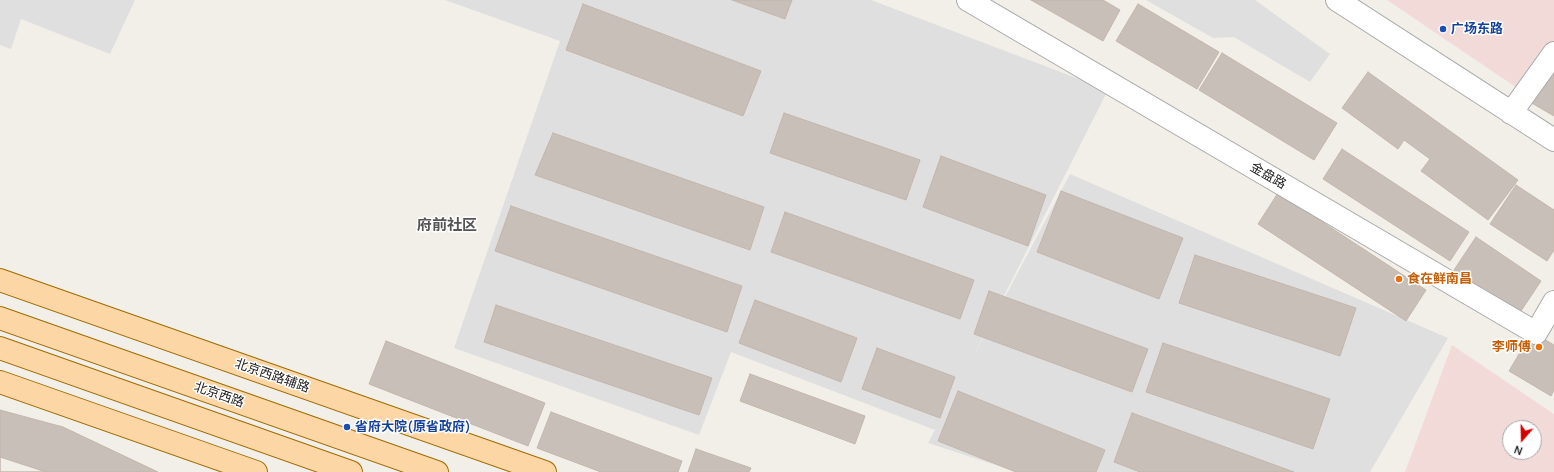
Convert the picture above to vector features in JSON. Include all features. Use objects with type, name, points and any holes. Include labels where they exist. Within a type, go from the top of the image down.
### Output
[{"type":"main road","name":"北京西路辅路","points":[[0,280],[545,472]]},
{"type":"main road","name":"北京西路","points":[[0,318],[437,472]]},
{"type":"main road","points":[[0,348],[351,472]]},
{"type":"main road","points":[[0,382],[256,472]]},
{"type":"street","name":"金盘路","points":[[968,0],[1536,333],[1554,302]]},
{"type":"street","points":[[1337,0],[1554,140]]},
{"type":"street","points":[[1511,113],[1554,53]]},
{"type":"shaded area","points":[[0,0],[135,0],[110,54],[21,19],[11,49],[0,45]]},
{"type":"shaded area","points":[[445,0],[871,0],[1108,90],[971,361],[1070,174],[1448,338],[1370,472],[1017,472],[928,443],[935,430],[731,352],[699,435],[454,348],[560,41]]},
{"type":"shaded area","points":[[1146,0],[1255,0],[1330,54],[1310,82],[1234,37],[1213,38]]},
{"type":"shaded area","points":[[1387,0],[1554,0],[1554,113]]},
{"type":"shaded area","points":[[1452,345],[1554,414],[1554,472],[1405,472]]},
{"type":"building","points":[[732,0],[792,0],[785,19]]},
{"type":"building","points":[[1031,0],[1103,0],[1120,10],[1103,41]]},
{"type":"building","points":[[583,4],[761,71],[743,116],[566,50]]},
{"type":"building","points":[[1138,4],[1219,52],[1197,89],[1116,41]]},
{"type":"building","points":[[1222,53],[1337,123],[1314,160],[1199,90]]},
{"type":"building","points":[[1554,67],[1554,116],[1530,102]]},
{"type":"building","points":[[1368,72],[1518,180],[1488,220],[1421,171],[1430,159],[1404,140],[1398,149],[1342,108]]},
{"type":"building","points":[[784,113],[920,160],[906,200],[770,153]]},
{"type":"building","points":[[553,133],[764,207],[750,250],[535,175]]},
{"type":"building","points":[[1342,149],[1469,232],[1450,261],[1323,179]]},
{"type":"building","points":[[941,156],[1046,195],[1028,246],[923,207]]},
{"type":"building","points":[[1516,185],[1554,210],[1554,250],[1547,261],[1490,224]]},
{"type":"building","points":[[1061,191],[1183,238],[1159,299],[1037,252]]},
{"type":"building","points":[[1278,193],[1426,290],[1406,321],[1258,224]]},
{"type":"building","points":[[511,206],[742,286],[727,332],[495,251]]},
{"type":"building","points":[[785,212],[974,280],[960,319],[771,252]]},
{"type":"building","points":[[1476,237],[1541,281],[1519,314],[1454,270]]},
{"type":"building","points":[[1195,255],[1356,308],[1340,356],[1179,303]]},
{"type":"building","points":[[989,291],[1148,349],[1132,392],[974,334]]},
{"type":"building","points":[[755,300],[857,338],[841,382],[739,343]]},
{"type":"building","points":[[496,305],[712,378],[699,415],[484,342]]},
{"type":"building","points":[[1532,332],[1554,345],[1554,390],[1551,396],[1509,371]]},
{"type":"building","points":[[386,341],[545,403],[528,446],[369,384]]},
{"type":"building","points":[[1163,343],[1330,399],[1313,449],[1146,392]]},
{"type":"building","points":[[877,348],[955,377],[940,418],[862,389]]},
{"type":"building","points":[[750,374],[865,416],[855,444],[740,401]]},
{"type":"building","points":[[958,391],[1105,450],[1096,472],[1016,472],[938,441]]},
{"type":"building","points":[[0,410],[63,427],[158,472],[0,472]]},
{"type":"building","points":[[551,412],[682,461],[678,472],[601,472],[537,448]]},
{"type":"building","points":[[1132,413],[1294,472],[1140,472],[1114,462]]},
{"type":"building","points":[[696,449],[751,468],[749,472],[688,472]]},
{"type":"building","points":[[0,457],[46,472],[0,472]]},
{"type":"place","name":"广场东路","points":[[1443,29]]},
{"type":"place","name":"食在鲜南昌","points":[[1399,279]]},
{"type":"place","name":"李师傅","points":[[1539,347]]},
{"type":"place","name":"省府大院(原省政府)","points":[[347,427]]},
{"type":"district","name":"府前社区","points":[[447,226]]}]
